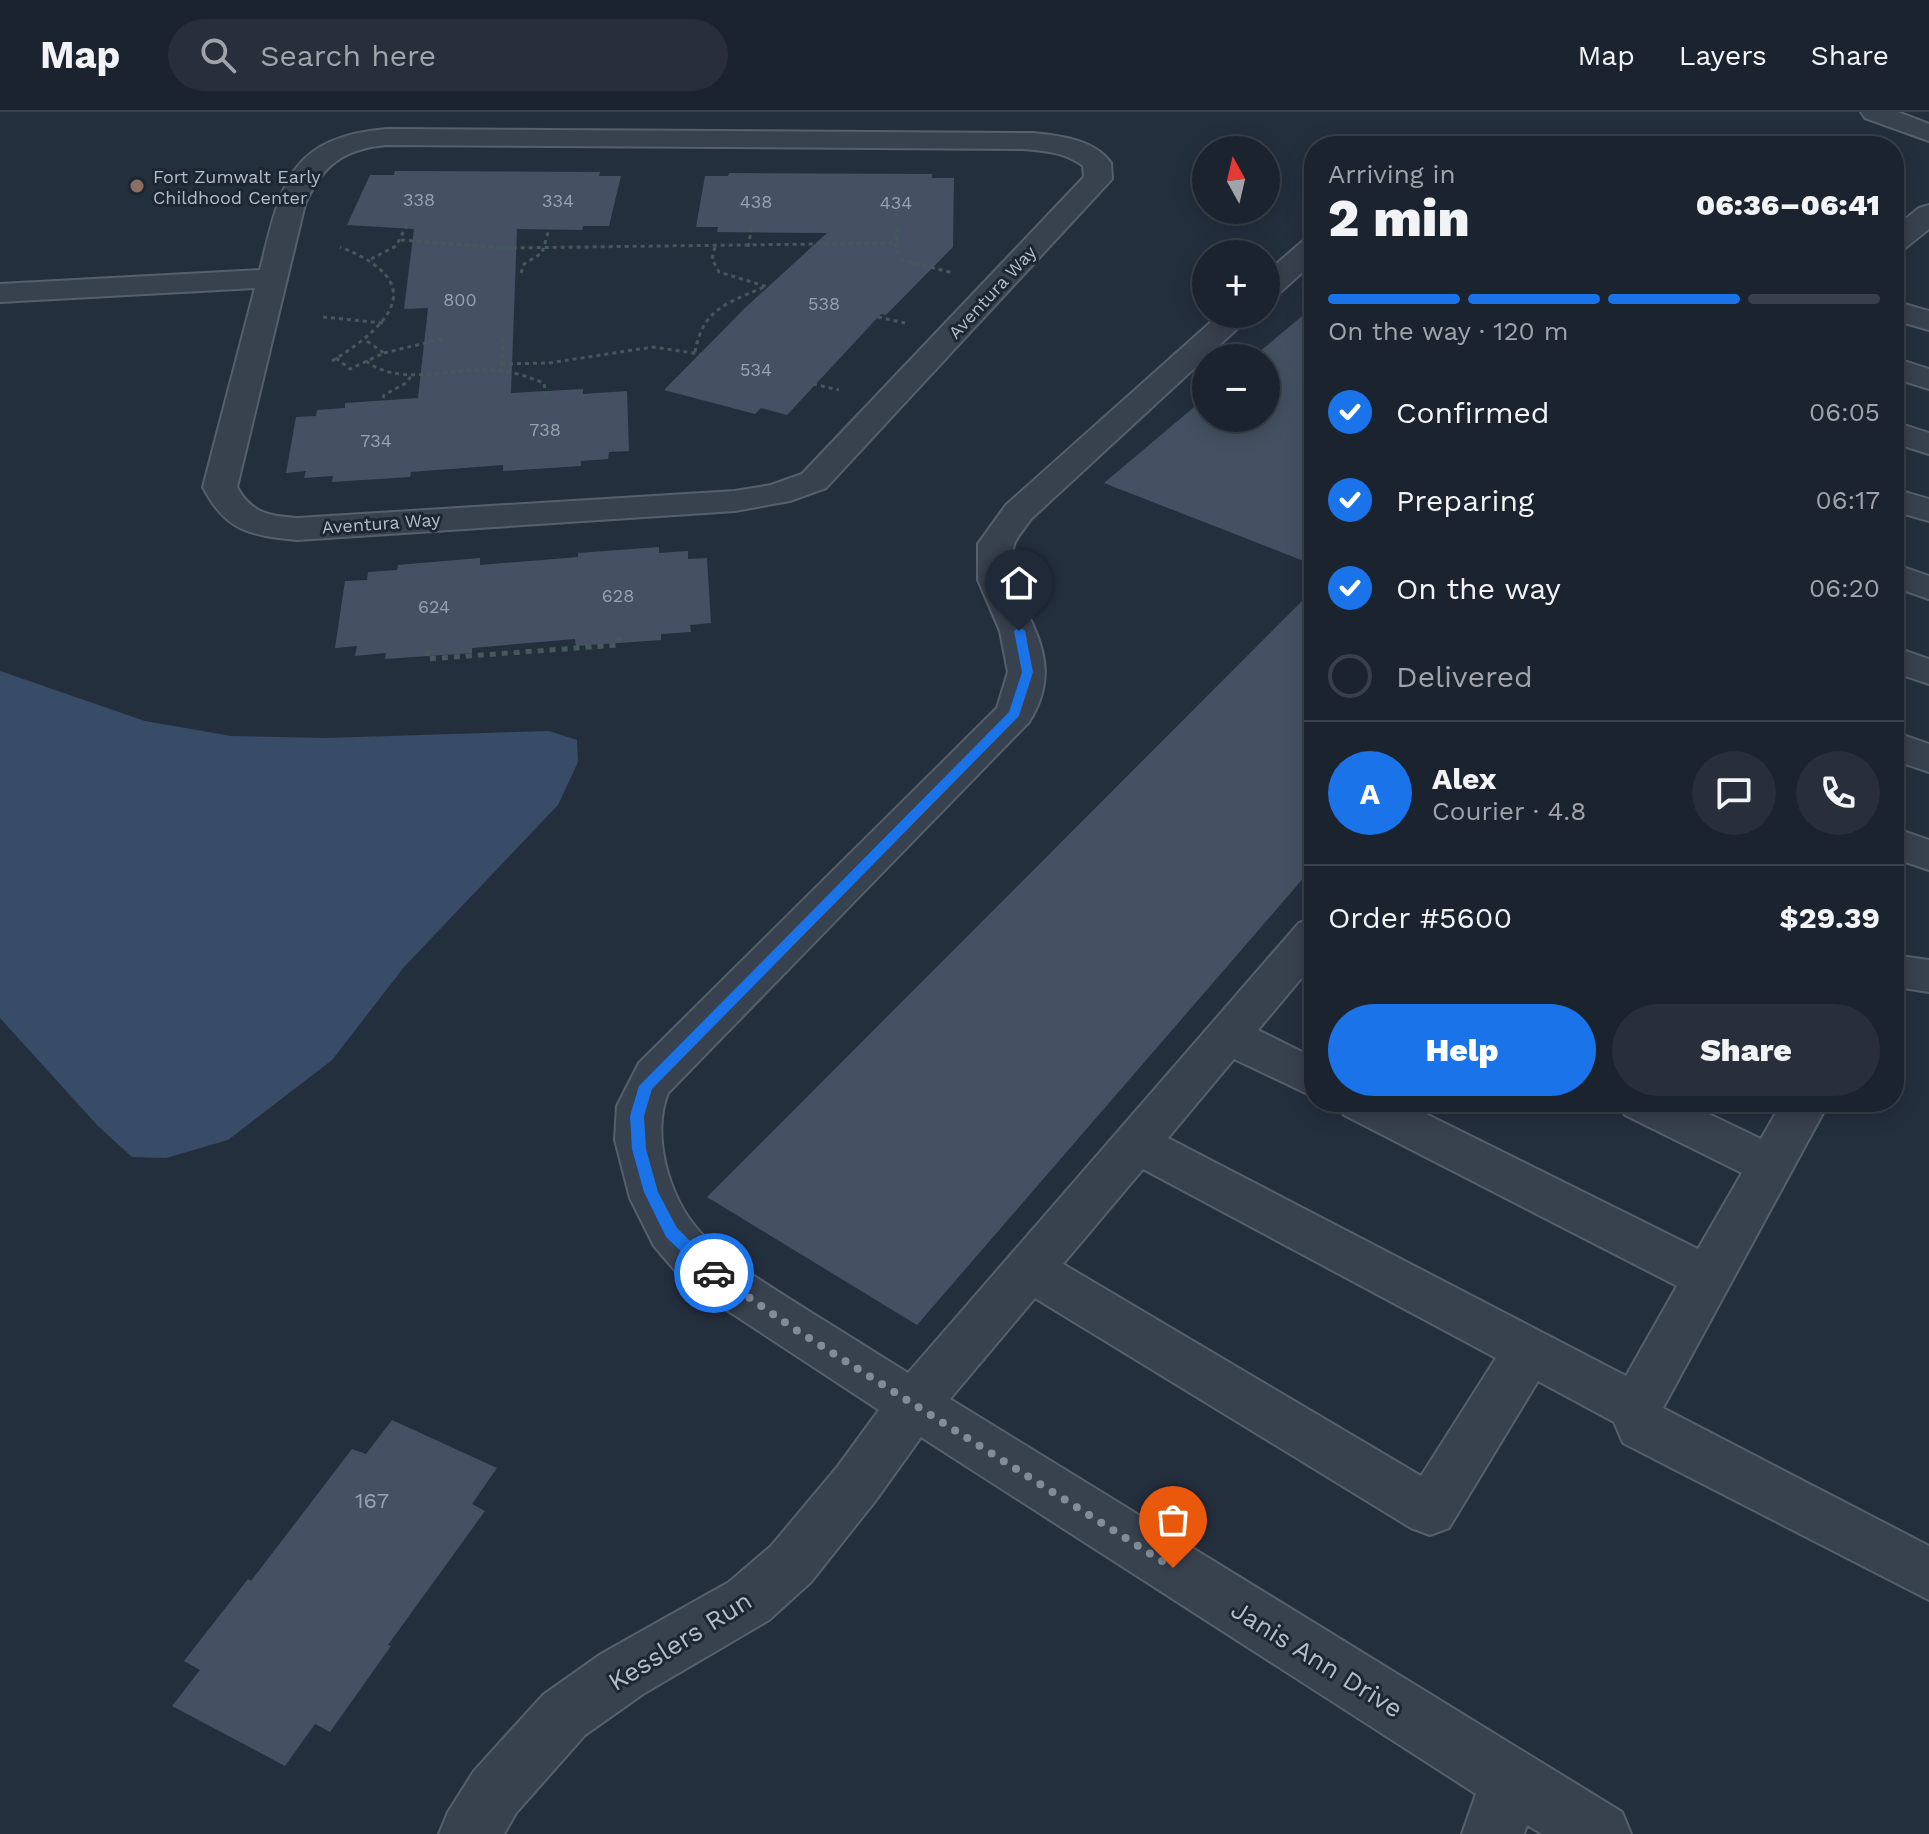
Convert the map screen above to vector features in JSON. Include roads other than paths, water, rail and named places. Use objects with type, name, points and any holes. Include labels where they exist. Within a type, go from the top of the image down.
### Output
[{"type":"street","points":[[1874,112],[1929,133]]},
{"type":"street","name":"Aventura Way","points":[[362,138],[1023,141],[1061,144],[1086,153],[1097,163],[1098,179],[814,481],[778,494],[735,501],[297,529],[252,524],[229,506],[220,487],[272,278],[300,178],[317,158],[333,148],[362,138]]},
{"type":"street","points":[[1904,235],[1929,214]]},
{"type":"street","points":[[1280,276],[1304,255]]},
{"type":"street","points":[[0,293],[272,278]]},
{"type":"street","points":[[1904,313],[1929,321]]},
{"type":"street","name":"Janis Ann Drive","points":[[1222,328],[1018,512],[996,544],[996,580],[1019,631],[1027,672],[1015,713],[655,1075],[646,1086],[637,1116],[639,1149],[651,1192],[672,1232],[711,1271],[793,1328],[914,1404],[1502,1808],[1600,1834]]},
{"type":"street","points":[[1904,371],[1929,379]]},
{"type":"street","points":[[1904,435],[1929,444]]},
{"type":"street","points":[[1904,502],[1929,511]]},
{"type":"street","points":[[1904,579],[1929,588]]},
{"type":"street","points":[[1904,663],[1929,672]]},
{"type":"street","points":[[1904,749],[1929,759]]},
{"type":"street","points":[[1904,846],[1929,856]]},
{"type":"street","name":"Kesslers Run","points":[[470,1834],[495,1792],[564,1715],[622,1674],[749,1601],[791,1564],[857,1483],[914,1404],[1304,948]]},
{"type":"street","points":[[1228,1035],[1304,1074]]},
{"type":"street","points":[[1380,1112],[1706,1277]]},
{"type":"street","points":[[1661,1112],[1770,1165]]},
{"type":"street","points":[[1636,1407],[1800,1112]]},
{"type":"street","points":[[1136,1143],[1636,1407],[1642,1426],[1929,1574]]},
{"type":"street","points":[[1029,1269],[1430,1510],[1529,1350]]},
{"type":"water","points":[[0,671],[145,721],[231,736],[326,738],[549,731],[577,740],[578,762],[558,805],[404,967],[332,1060],[228,1140],[166,1158],[132,1157],[98,1126],[0,1018]]},
{"type":"place","name":"Fort Zumwalt Early Childhood Center","points":[[137,186]]}]
